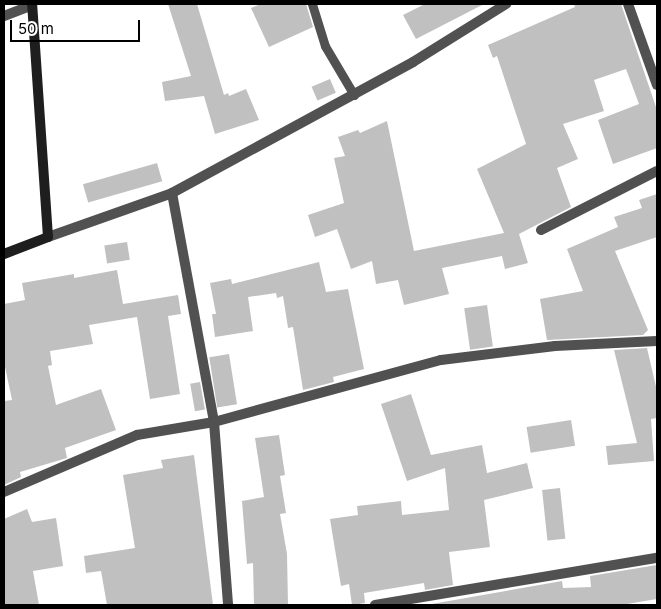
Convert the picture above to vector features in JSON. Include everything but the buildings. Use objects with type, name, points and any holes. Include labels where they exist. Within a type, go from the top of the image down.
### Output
[{"type":"street","points":[[4,16],[32,4],[48,237]]},
{"type":"street","points":[[4,254],[172,193],[413,62],[506,4]]},
{"type":"street","points":[[628,4],[657,85]]},
{"type":"street","points":[[541,230],[657,171]]},
{"type":"street","points":[[172,193],[214,422],[228,605]]},
{"type":"street","points":[[4,492],[137,435],[214,422],[441,360],[555,346],[657,341]]},
{"type":"street","points":[[375,605],[657,558]]},
{"type":"lane","points":[[312,4],[325,46],[354,95]]}]
